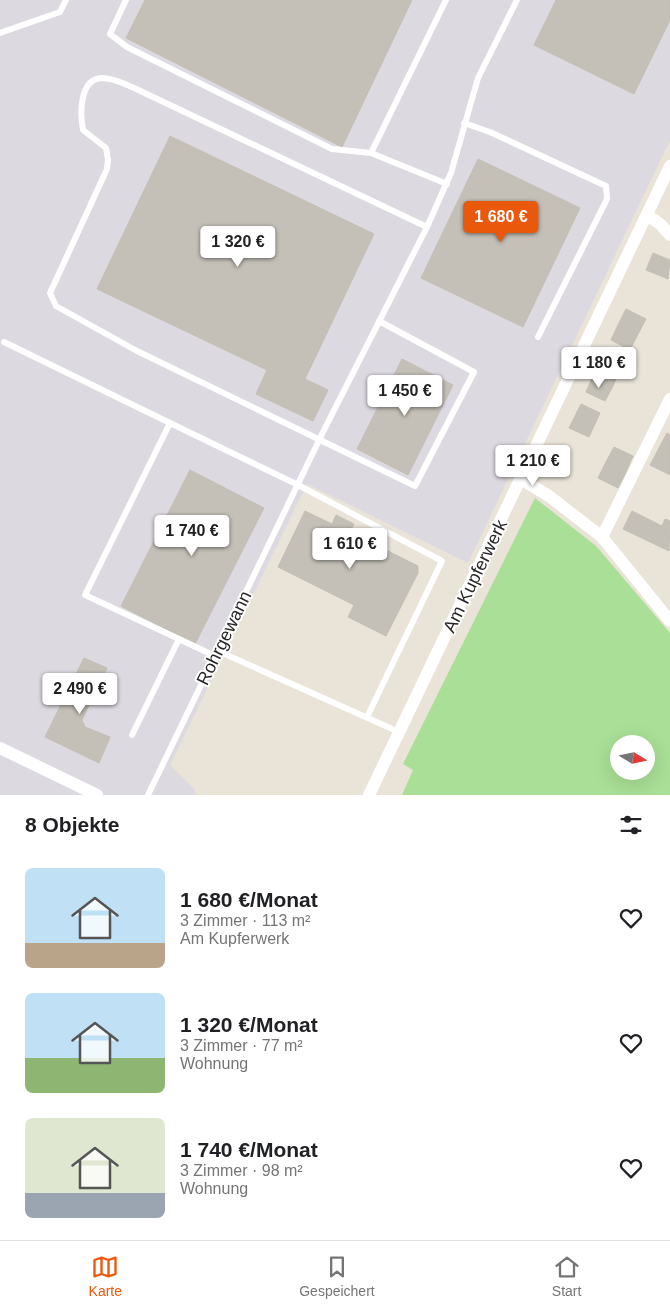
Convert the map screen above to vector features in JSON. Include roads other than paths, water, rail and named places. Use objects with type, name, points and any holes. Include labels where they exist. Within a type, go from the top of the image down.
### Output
[{"type":"street","name":"Am Kupferwerk","points":[[369,795],[670,166]]},
{"type":"street","points":[[647,215],[660,224],[670,235]]},
{"type":"street","points":[[602,537],[670,399]]},
{"type":"street","points":[[521,479],[549,496],[602,537],[670,621]]},
{"type":"street","points":[[0,748],[97,795]]},
{"type":"lane","points":[[0,33],[60,12],[66,0]]},
{"type":"lane","points":[[126,0],[110,34],[127,47],[332,149],[371,153],[446,184]]},
{"type":"lane","points":[[371,153],[446,0]]},
{"type":"lane","points":[[319,441],[427,228],[446,184],[478,78],[517,0]]},
{"type":"lane","points":[[379,321],[474,372],[415,486],[137,351],[56,306],[50,293],[107,169],[106,148],[83,130],[81,120],[82,99],[90,83],[100,78],[111,79],[132,87],[427,228]]},
{"type":"lane","points":[[464,123],[490,132],[606,186],[607,199],[538,337]]},
{"type":"lane","points":[[4,342],[298,485],[442,561],[366,717]]},
{"type":"lane","points":[[170,423],[85,595],[179,639],[399,732]]},
{"type":"lane","name":"Rohrgewann","points":[[148,795],[319,441]]},
{"type":"lane","points":[[132,735],[179,639]]}]
